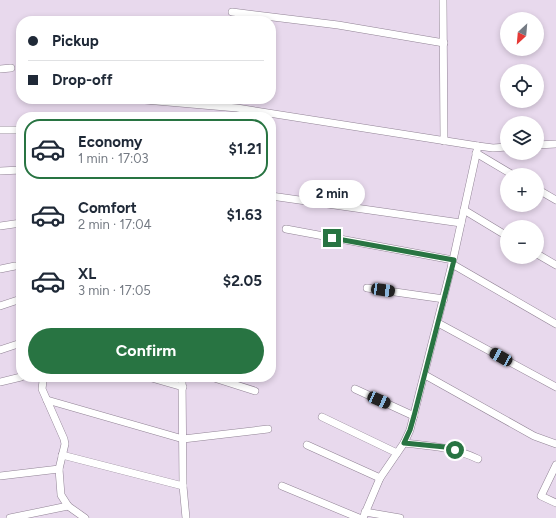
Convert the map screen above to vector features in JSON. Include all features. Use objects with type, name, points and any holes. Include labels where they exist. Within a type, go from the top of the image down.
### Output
[{"type":"street","points":[[443,0],[444,141]]},
{"type":"street","points":[[232,12],[265,16]]},
{"type":"street","points":[[276,17],[338,25],[444,43]]},
{"type":"street","points":[[0,69],[11,68]]},
{"type":"street","points":[[191,104],[262,112]]},
{"type":"street","points":[[276,114],[444,141],[477,150],[503,168]]},
{"type":"street","points":[[0,130],[16,130]]},
{"type":"street","points":[[544,145],[556,144]]},
{"type":"street","points":[[477,150],[500,148]]},
{"type":"street","points":[[400,518],[364,515],[380,478],[404,443],[410,430],[453,262],[477,150]]},
{"type":"street","points":[[0,171],[16,170]]},
{"type":"street","points":[[544,193],[556,200]]},
{"type":"street","points":[[276,197],[462,222]]},
{"type":"street","points":[[464,210],[500,232]]},
{"type":"street","points":[[0,226],[16,224]]},
{"type":"street","points":[[286,230],[453,262],[556,324]]},
{"type":"street","points":[[544,258],[556,265]]},
{"type":"street","points":[[0,269],[15,266]]},
{"type":"street","points":[[367,288],[444,299]]},
{"type":"street","points":[[0,306],[16,301]]},
{"type":"street","points":[[438,323],[556,388]]},
{"type":"street","points":[[0,350],[16,345]]},
{"type":"street","points":[[425,375],[534,436],[556,444]]},
{"type":"street","points":[[0,382],[16,378]]},
{"type":"street","points":[[43,382],[42,389],[64,438],[65,444],[59,469],[61,495],[68,506],[85,518]]},
{"type":"street","points":[[166,382],[183,387]]},
{"type":"street","points":[[182,382],[183,486],[186,518]]},
{"type":"street","points":[[227,382],[255,391]]},
{"type":"street","points":[[355,389],[414,416]]},
{"type":"street","points":[[47,400],[183,439],[268,429]]},
{"type":"street","points":[[322,417],[397,453]]},
{"type":"street","points":[[404,443],[445,447],[465,453],[478,460]]},
{"type":"street","points":[[307,445],[380,478]]},
{"type":"street","points":[[62,455],[183,486]]},
{"type":"street","points":[[556,465],[541,496],[556,503]]},
{"type":"street","points":[[0,476],[59,469]]},
{"type":"street","points":[[282,486],[359,518]]},
{"type":"street","points":[[10,518],[68,506]]},
{"type":"route","points":[[332,238],[454,260],[414,416],[404,443],[445,447],[455,450]]}]
